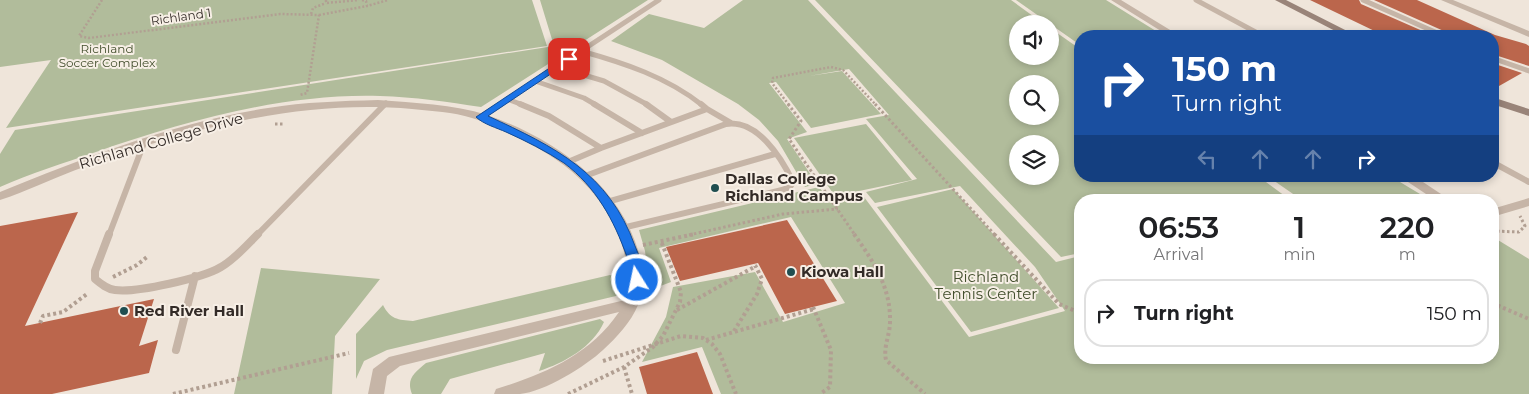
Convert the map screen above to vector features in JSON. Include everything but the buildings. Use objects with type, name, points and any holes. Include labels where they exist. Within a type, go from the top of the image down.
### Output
[{"type":"street","points":[[1115,0],[1165,30]]},
{"type":"street","points":[[1279,0],[1340,30]]},
{"type":"street","points":[[1445,0],[1529,34]]},
{"type":"street","points":[[1499,102],[1529,113]]},
{"type":"street","name":"Richland College Drive","points":[[0,196],[89,161],[144,143],[202,126],[272,111],[336,104],[386,103],[419,106],[481,117],[537,143],[568,162],[585,176],[607,202],[622,228],[630,247],[636,275],[637,289],[632,304],[611,336],[596,350],[578,363],[543,382],[502,394]]},
{"type":"street","points":[[1415,182],[1434,194]]},
{"type":"street","points":[[1499,211],[1529,202]]},
{"type":"street","points":[[376,394],[379,373],[395,362],[632,304]]},
{"type":"lane","points":[[481,117],[659,0]]},
{"type":"lane","points":[[1196,0],[1252,30]]},
{"type":"lane","points":[[1363,0],[1430,30]]},
{"type":"lane","points":[[581,51],[618,60],[690,94],[707,109],[732,123],[748,125],[775,154],[792,179],[792,184],[786,189],[622,228]]},
{"type":"lane","points":[[1499,60],[1529,71]]},
{"type":"lane","points":[[557,67],[604,81],[640,100],[671,122]]},
{"type":"lane","points":[[535,81],[584,98],[642,133]]},
{"type":"lane","points":[[507,100],[549,116],[601,148]]},
{"type":"lane","points":[[144,143],[95,271],[96,279],[101,285],[116,290],[136,288],[195,276],[216,270],[232,260],[386,103]]},
{"type":"lane","points":[[568,162],[707,109]]},
{"type":"lane","points":[[585,176],[732,123]]},
{"type":"lane","points":[[607,202],[775,154]]},
{"type":"lane","points":[[1499,166],[1529,182]]},
{"type":"lane","points":[[176,350],[195,276]]},
{"type":"path","name":"Richland 1","points":[[102,0],[79,36],[89,38],[234,18],[319,14],[367,6],[388,0]]},
{"type":"path","points":[[311,14],[313,8],[326,2],[360,0],[366,1],[367,6]]},
{"type":"path","points":[[339,10],[341,2]]},
{"type":"path","points":[[299,95],[307,94],[319,14]]},
{"type":"path","points":[[925,394],[886,360],[884,355],[890,321],[886,290],[879,270],[790,139],[789,136],[800,127],[801,121],[772,83],[773,78],[831,67],[843,70],[1059,304],[1074,311]]},
{"type":"path","points":[[630,247],[783,214],[838,209]]},
{"type":"path","points":[[1499,232],[1512,233],[1524,229],[1524,221],[1520,216]]},
{"type":"path","points":[[568,394],[624,367],[659,342],[680,302],[681,292],[661,241]]},
{"type":"path","points":[[112,277],[137,265],[147,257]]},
{"type":"path","points":[[676,311],[755,265],[762,278],[757,294],[733,332]]},
{"type":"path","points":[[40,323],[43,316],[63,312],[87,294]]},
{"type":"path","points":[[1499,306],[1529,319]]},
{"type":"path","points":[[705,340],[814,308],[831,350],[830,387],[820,394]]},
{"type":"path","points":[[578,363],[618,358],[679,336],[693,336],[705,340],[714,346],[720,354],[736,394]]},
{"type":"path","points":[[173,394],[349,353]]},
{"type":"path","points":[[624,367],[632,394]]},
{"type":"green space","name":"Richland Soccer Complex","points":[[0,0],[532,0],[547,46],[6,128],[51,60],[0,67]]},
{"type":"green space","points":[[540,0],[648,0],[481,107],[380,96],[344,96],[272,104],[236,111],[165,130],[48,168],[0,187],[0,154],[15,130],[554,46]]},
{"type":"green space","points":[[743,0],[808,0],[1056,262],[1074,258],[1074,364],[1499,364],[1499,241],[1529,259],[1529,394],[721,394],[702,347],[642,362],[666,317],[673,287],[755,272],[783,322],[845,303],[791,217],[659,248],[671,282],[650,290],[645,251],[639,230],[819,187],[829,200],[861,193],[969,337],[1065,311],[1035,267],[960,186],[875,203],[866,192],[917,179],[866,119],[889,115],[849,69],[809,76],[842,71],[881,114],[811,128],[776,82],[769,83],[807,132],[787,139],[817,184],[805,187],[778,141],[759,120],[738,104],[662,60],[611,41],[649,14],[704,28]]},
{"type":"green space","points":[[815,0],[1011,0],[1032,15],[1009,15],[1009,65],[1059,65],[1059,34],[1074,45],[1074,182],[1266,182],[1282,194],[1074,194],[1074,254],[1061,257]]},
{"type":"green space","points":[[1016,0],[1106,0],[1154,30],[1074,30],[1074,41],[1059,30],[1059,15],[1037,15]]},
{"type":"green space","points":[[866,124],[912,180],[835,196],[794,138]]},
{"type":"green space","points":[[1276,182],[1400,182],[1420,194],[1293,194]]},
{"type":"green space","name":"Richland Tennis Center","points":[[953,189],[1059,308],[971,332],[877,207]]},
{"type":"green space","points":[[261,268],[380,279],[335,336],[332,394],[234,394]]},
{"type":"green space","points":[[610,275],[622,277],[625,282],[623,292],[616,296],[387,350],[364,361],[356,379],[356,334],[383,305],[395,318],[413,321]]},
{"type":"green space","points":[[600,319],[604,322],[593,339],[568,359],[549,368],[539,371],[545,353],[450,379],[441,394],[412,394],[410,389],[412,377],[426,363]]},
{"type":"place","name":"Dallas College Richland Campus","points":[[715,188]]},
{"type":"place","name":"Kiowa Hall","points":[[791,272]]},
{"type":"place","name":"Red River Hall","points":[[124,311]]},
{"type":"route","points":[[569,59],[481,117],[537,143],[568,162],[592,183],[607,202],[622,228],[634,262],[637,280]]}]
